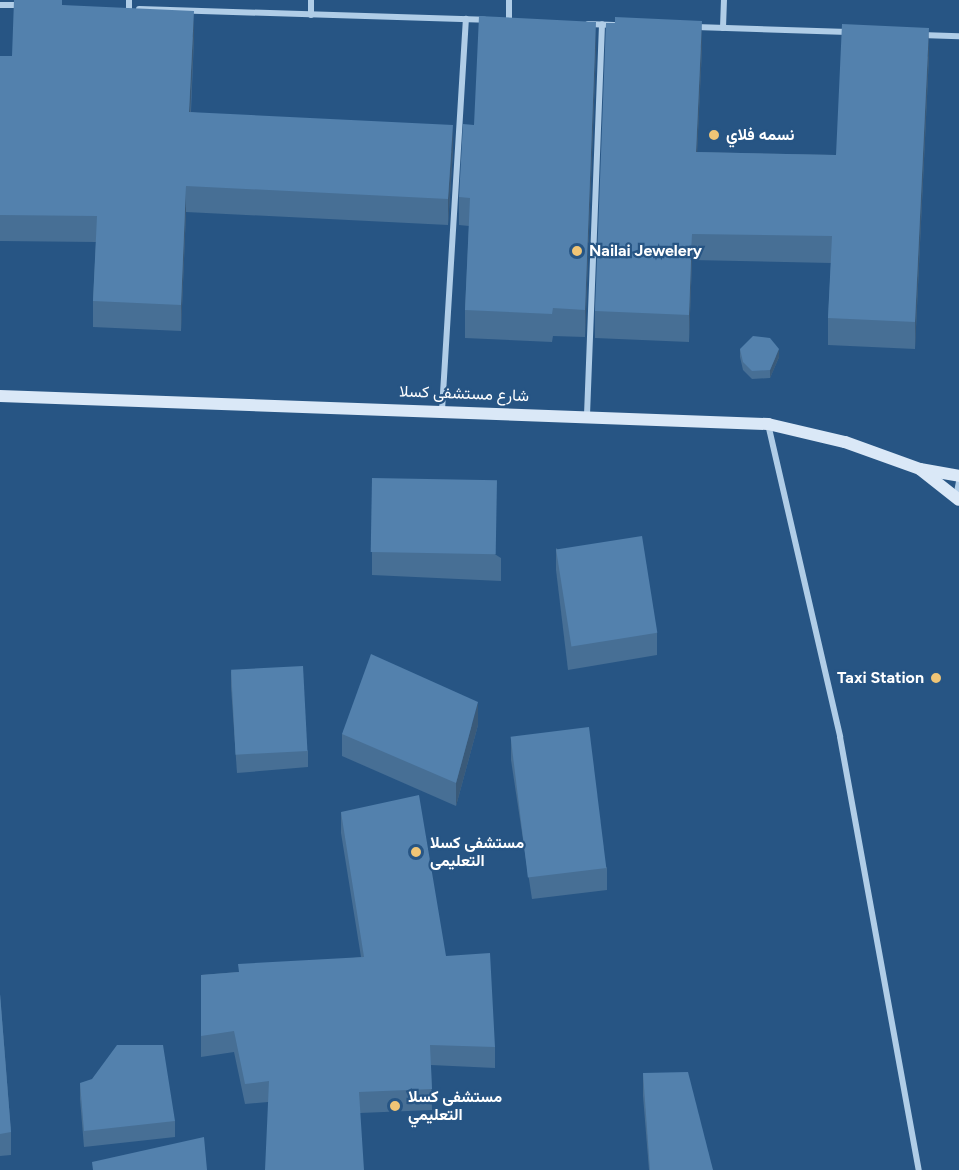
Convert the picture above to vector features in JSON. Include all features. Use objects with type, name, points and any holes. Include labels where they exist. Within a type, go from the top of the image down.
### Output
[{"type":"main road","name":"شارع مستشفى كسلا","points":[[0,396],[768,423],[845,442],[920,469]]},
{"type":"main road","points":[[920,469],[959,476]]},
{"type":"main road","points":[[920,469],[957,498]]},
{"type":"street","points":[[129,0],[129,9]]},
{"type":"street","points":[[311,0],[311,15]]},
{"type":"street","points":[[509,21],[510,0]]},
{"type":"street","points":[[723,28],[724,0]]},
{"type":"street","points":[[0,5],[35,6]]},
{"type":"street","points":[[117,8],[521,22]]},
{"type":"street","points":[[442,410],[466,20]]},
{"type":"street","points":[[579,24],[624,25]]},
{"type":"street","points":[[587,415],[602,24]]},
{"type":"street","points":[[690,27],[853,32]]},
{"type":"street","points":[[912,34],[959,36]]},
{"type":"street","points":[[768,423],[840,737],[919,1170]]},
{"type":"street","points":[[957,498],[959,481]]},
{"type":"building","points":[[14,0],[62,0],[62,5],[194,11],[189,112],[453,125],[448,199],[186,186],[181,305],[93,301],[97,216],[0,215],[0,56],[12,56]]},
{"type":"building","points":[[479,16],[596,22],[585,310],[553,308],[552,314],[465,310],[470,198],[459,197],[463,124],[474,125]]},
{"type":"building","points":[[615,17],[702,21],[696,152],[836,155],[842,24],[929,28],[915,322],[828,318],[832,236],[692,234],[689,315],[595,311],[606,23],[615,23]]},
{"type":"building","points":[[753,336],[770,338],[779,349],[770,370],[752,371],[743,362],[740,349]]},
{"type":"building","points":[[372,478],[497,480],[496,554],[371,552]]},
{"type":"building","points":[[642,536],[657,633],[571,646],[556,550]]},
{"type":"building","points":[[371,654],[478,702],[456,783],[342,734]]},
{"type":"building","points":[[303,666],[307,751],[236,755],[231,670]]},
{"type":"building","points":[[589,727],[606,868],[528,878],[511,737]]},
{"type":"building","points":[[419,795],[446,956],[490,953],[495,1047],[430,1045],[432,1089],[359,1092],[364,1170],[265,1170],[269,1081],[245,1084],[234,1031],[201,1036],[201,975],[239,972],[238,964],[364,957],[341,812]]},
{"type":"building","points":[[0,994],[11,1132],[0,1134]]},
{"type":"building","points":[[117,1045],[163,1045],[175,1121],[84,1131],[80,1083],[92,1079]]},
{"type":"building","points":[[688,1072],[713,1170],[650,1170],[643,1073]]},
{"type":"building","points":[[204,1137],[207,1170],[93,1170],[92,1162]]},
{"type":"place","name":"نسمه فلاي","points":[[714,135]]},
{"type":"place","name":"Nailai Jewelery","points":[[577,251]]},
{"type":"place","name":"Taxi Station","points":[[936,678]]},
{"type":"place","name":"مستشفى كسلا التعليمى","points":[[416,852]]},
{"type":"place","name":"مستشفى كسلا التعليمي","points":[[395,1106]]}]
